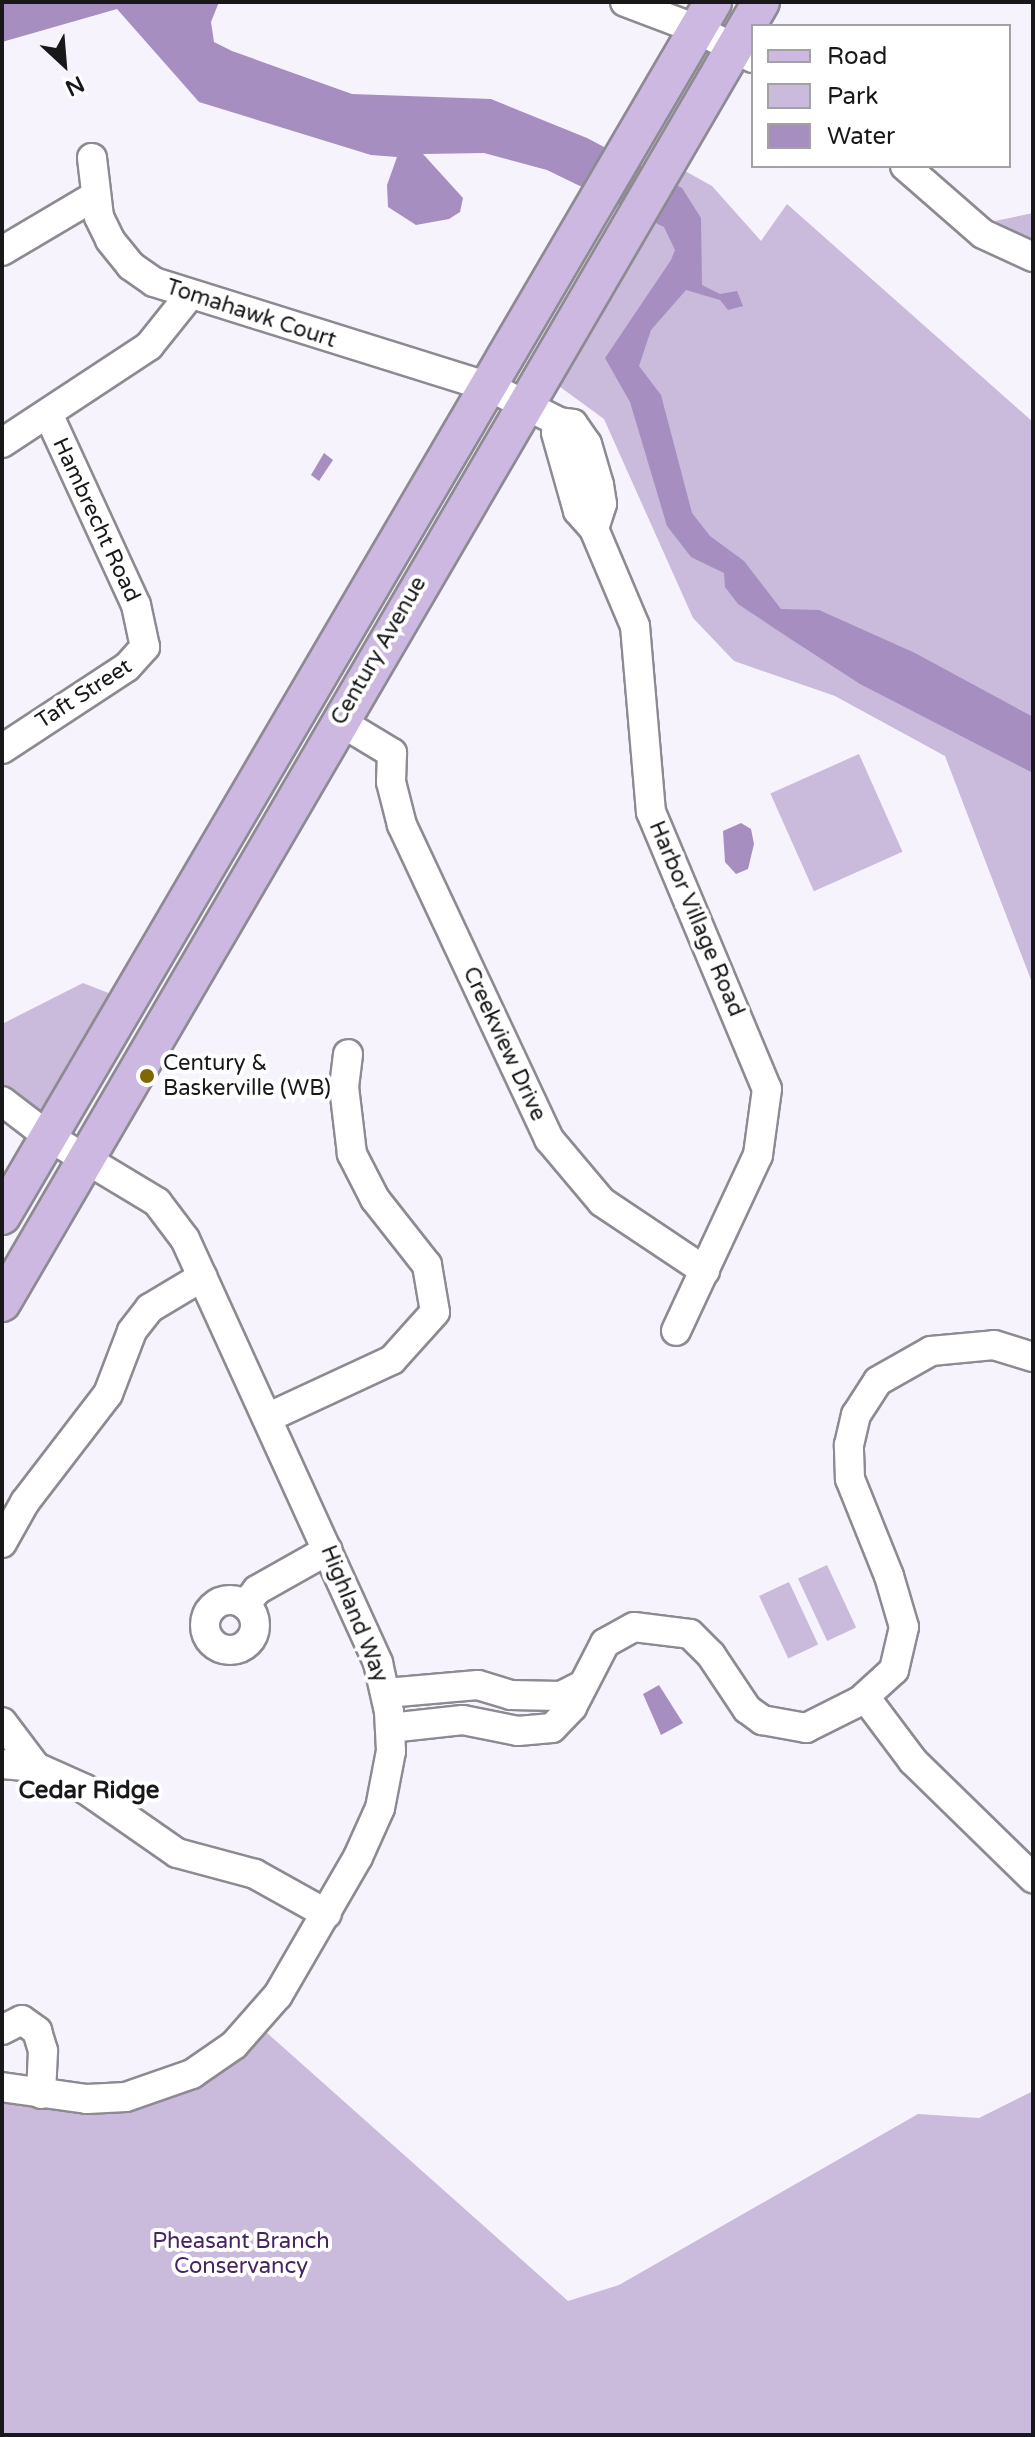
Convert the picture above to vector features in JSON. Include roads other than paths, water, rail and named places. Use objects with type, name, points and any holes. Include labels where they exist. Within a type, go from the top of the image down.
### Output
[{"type":"main road","name":"Century Avenue","points":[[753,24],[761,2]]},
{"type":"main road","name":"Century Avenue","points":[[2,1216],[490,387],[637,127],[705,16]]},
{"type":"main road","name":"Century Avenue","points":[[2,1303],[524,403],[667,161],[743,53],[751,30]]},
{"type":"street","points":[[625,2],[705,16],[743,53]]},
{"type":"street","name":"Tomahawk Court","points":[[92,158],[99,217],[121,255],[154,282],[189,296],[490,387]]},
{"type":"street","points":[[907,168],[983,234],[1033,257]]},
{"type":"street","points":[[2,251],[95,196]]},
{"type":"street","points":[[2,443],[155,340],[189,296]]},
{"type":"street","name":"Harbor Village Road","points":[[490,387],[559,422],[573,424],[591,457],[602,504],[594,529],[635,626],[651,812],[767,1089],[758,1155],[705,1271]]},
{"type":"street","name":"Hambrecht Road","points":[[48,414],[144,626]]},
{"type":"street","name":"Taft Street","points":[[2,749],[137,659],[145,647],[144,626]]},
{"type":"street","name":"Creekview Drive","points":[[339,721],[392,753],[391,782],[402,825],[549,1139],[602,1202],[705,1271]]},
{"type":"street","points":[[267,1418],[392,1360],[435,1312],[427,1265],[375,1199],[352,1154],[344,1087],[348,1054]]},
{"type":"street","name":"Highland Way","points":[[2,1101],[49,1137],[157,1202],[181,1231],[328,1550],[386,1693],[390,1728],[380,1808],[327,1914],[257,2024],[213,2061],[158,2088],[126,2097],[41,2094],[2,2087]]},
{"type":"street","points":[[676,1331],[705,1271]]},
{"type":"street","points":[[2,1543],[25,1502],[108,1394],[132,1331],[150,1308],[202,1277]]},
{"type":"street","points":[[390,1728],[463,1720],[518,1731],[552,1728],[566,1718],[579,1687],[605,1643],[634,1627],[666,1628],[690,1634],[711,1655],[747,1709],[762,1720],[806,1728],[865,1697],[894,1670],[904,1627],[889,1576],[850,1479],[849,1445],[856,1415],[878,1381],[931,1351],[994,1345],[1033,1357]]},
{"type":"street","points":[[245,1605],[257,1590],[328,1550]]},
{"type":"street","points":[[386,1693],[478,1685],[511,1695],[561,1696],[579,1687]]},
{"type":"street","points":[[865,1697],[913,1761],[1033,1878]]},
{"type":"street","points":[[2,1722],[36,1767]]},
{"type":"street","points":[[2,1764],[36,1767],[97,1794],[151,1840],[177,1853],[255,1874],[327,1914]]},
{"type":"street","points":[[2,2030],[22,2020],[37,2031],[43,2051],[41,2094]]},
{"type":"water","points":[[2,2],[219,2],[211,22],[214,42],[232,51],[352,94],[491,99],[587,138],[682,188],[701,218],[702,285],[720,294],[737,291],[743,306],[728,310],[720,300],[686,290],[651,330],[639,366],[661,395],[692,513],[710,536],[744,561],[781,609],[819,610],[915,653],[1033,717],[1033,773],[860,684],[738,604],[725,587],[724,573],[691,557],[667,526],[630,402],[605,358],[671,260],[675,250],[664,227],[547,170],[484,153],[423,154],[463,198],[460,212],[449,219],[416,225],[388,207],[387,185],[397,157],[371,155],[199,102],[117,9],[2,42]]},
{"type":"water","points":[[324,453],[333,460],[319,481],[311,475]]},
{"type":"water","points":[[741,823],[751,829],[754,844],[748,869],[736,874],[725,862],[723,831]]},
{"type":"water","points":[[659,1685],[683,1723],[661,1735],[643,1694]]},
{"type":"place","name":"Century & Baskerville (WB)","points":[[147,1076]]},
{"type":"district","name":"Cedar Ridge","points":[[89,1791]]},
{"type":"park label","name":"Pheasant Branch Conservancy","points":[[241,2254]]}]
